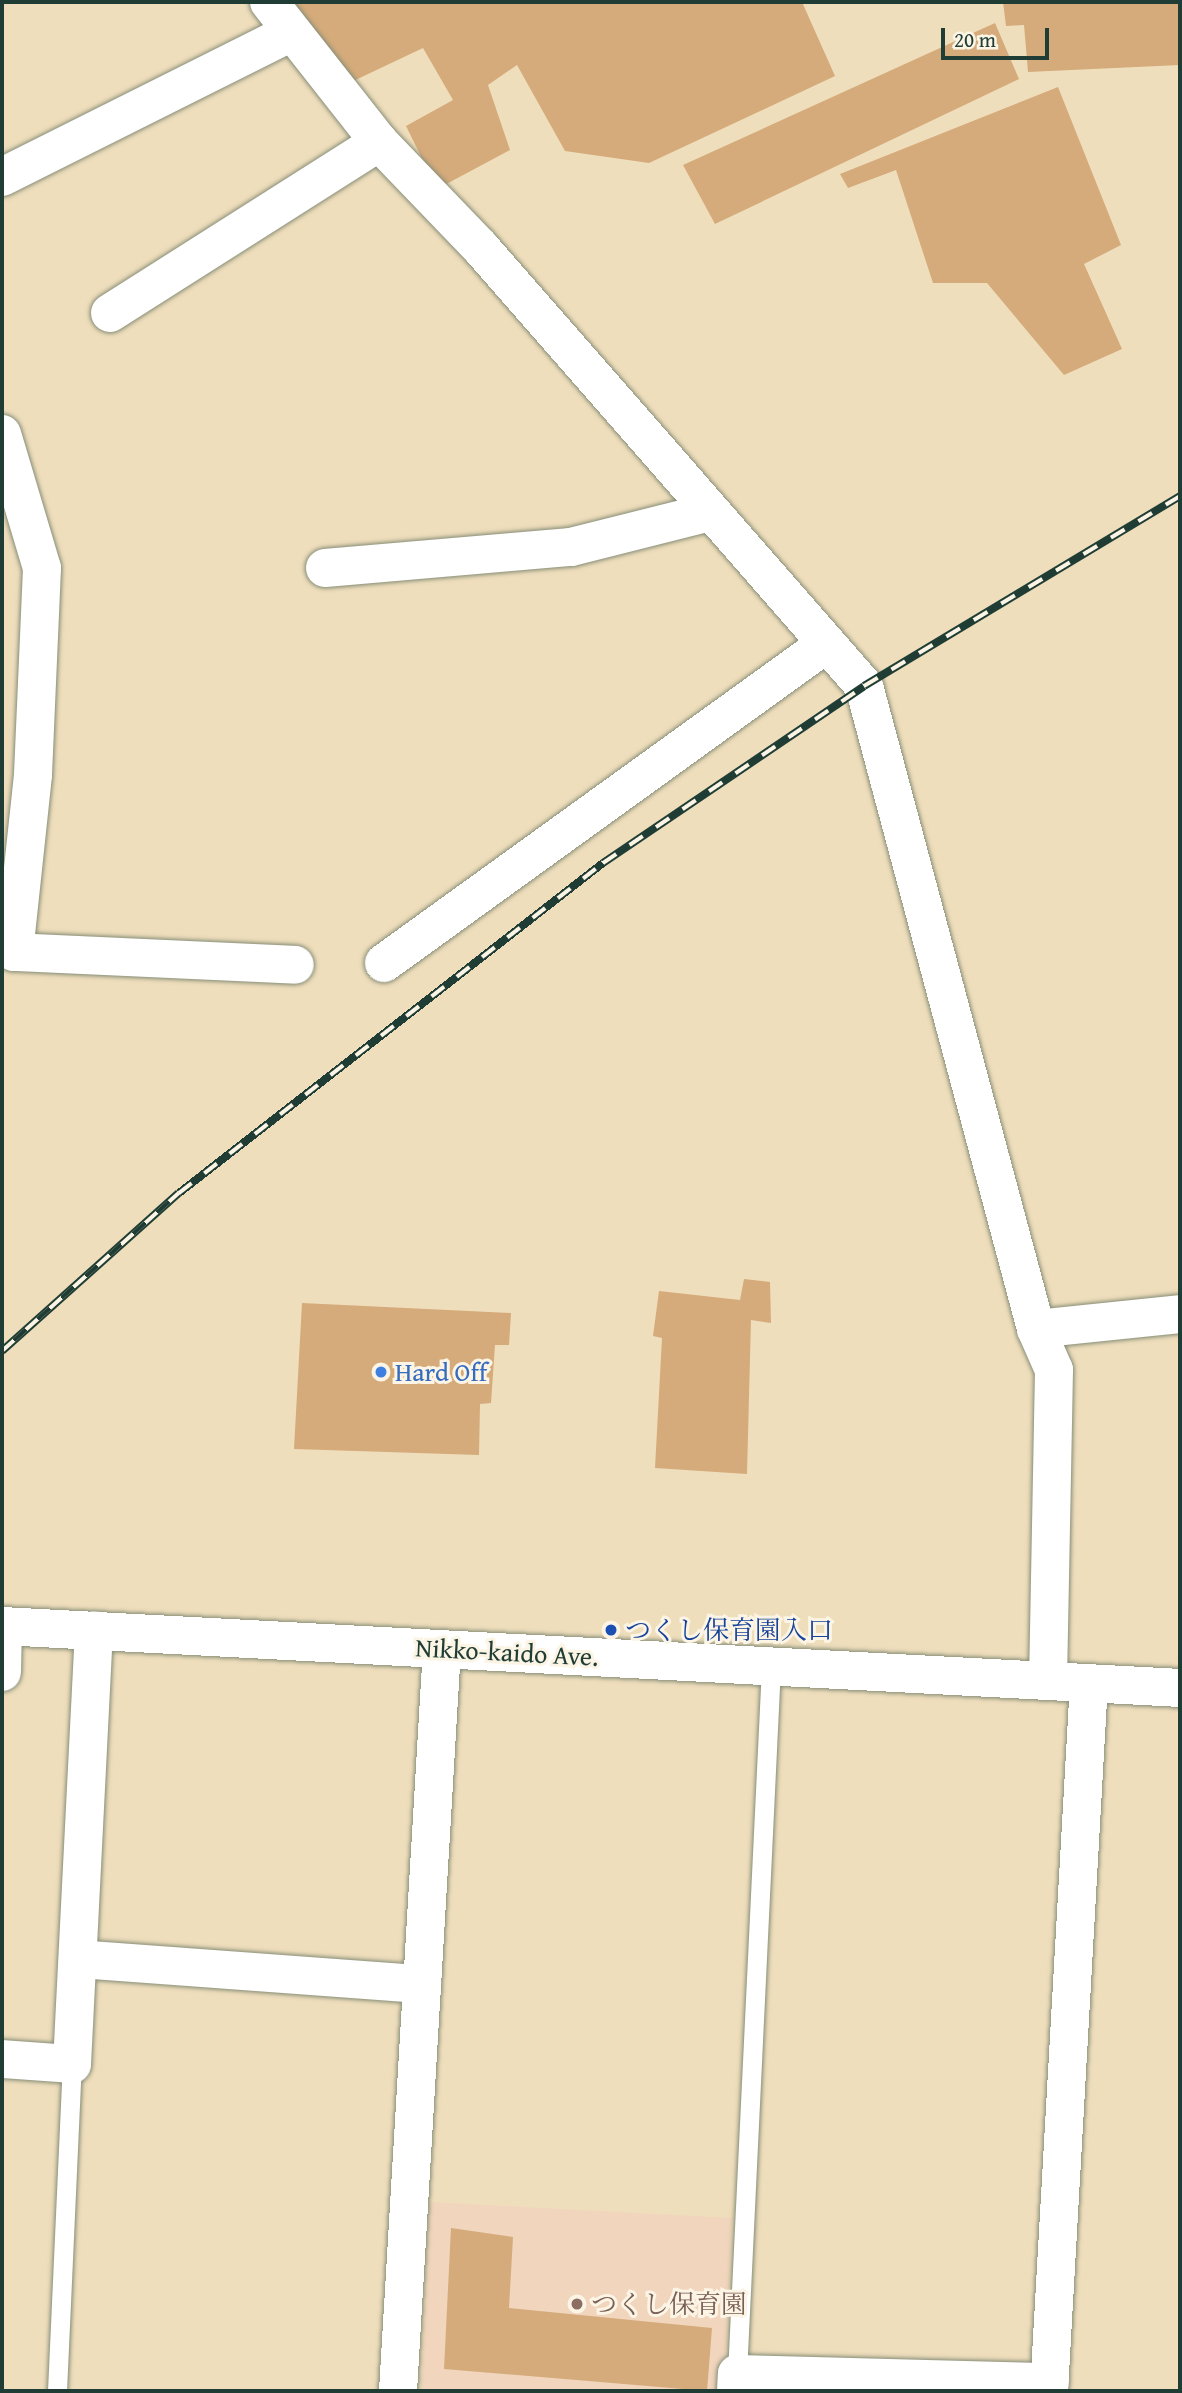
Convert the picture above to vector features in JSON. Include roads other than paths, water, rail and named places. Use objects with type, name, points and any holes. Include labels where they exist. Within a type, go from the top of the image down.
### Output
[{"type":"street","points":[[269,2],[379,142],[480,247],[864,686],[881,732],[1036,1329],[1054,1370],[1048,1681]]},
{"type":"street","points":[[2,177],[292,32]]},
{"type":"street","points":[[110,313],[379,142]]},
{"type":"street","points":[[2,434],[42,568],[17,780],[13,952],[295,965]]},
{"type":"street","points":[[325,568],[571,547],[710,512]]},
{"type":"street","points":[[384,963],[826,644]]},
{"type":"street","points":[[1036,1329],[1180,1314]]},
{"type":"street","points":[[2,1626],[2,1672]]},
{"type":"street","name":"Nikko-kaido Ave.","points":[[2,1626],[1180,1688]]},
{"type":"street","points":[[2,2059],[72,2064],[93,1631]]},
{"type":"street","points":[[398,2391],[442,1649]]},
{"type":"street","points":[[736,2383],[1050,2386],[1089,1684]]},
{"type":"street","points":[[78,1959],[422,1983]]},
{"type":"lane","points":[[736,2383],[771,1666]]},
{"type":"lane","points":[[57,2391],[72,2064]]},
{"type":"railway","points":[[2,1351],[179,1193],[603,863],[864,686],[1180,496]]},
{"type":"place","name":"Hard Off","points":[[381,1372]]},
{"type":"place","name":"つくし保育園入口","points":[[611,1630]]},
{"type":"place","name":"つくし保育園","points":[[577,2304]]}]
